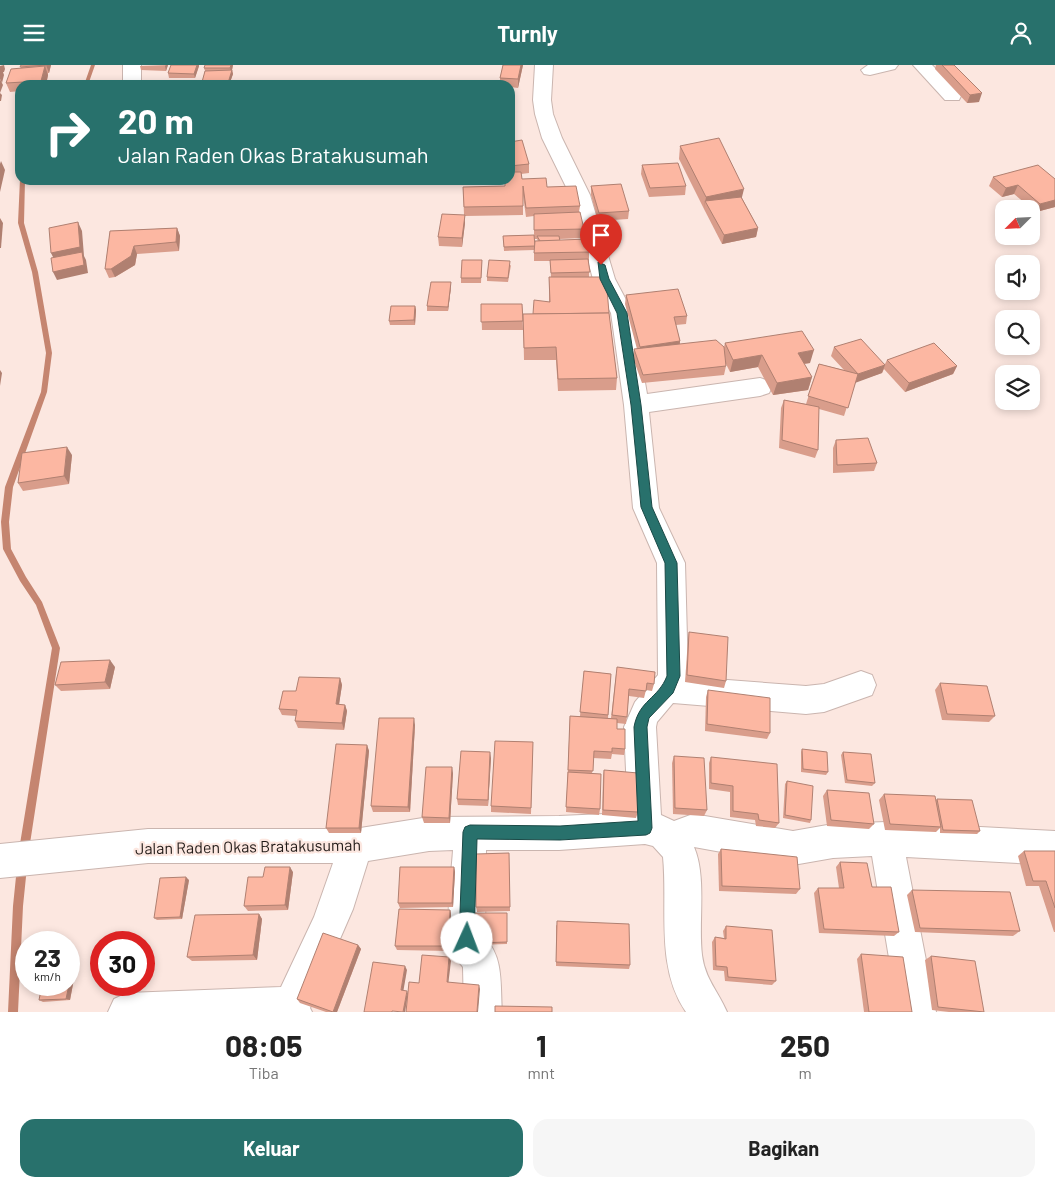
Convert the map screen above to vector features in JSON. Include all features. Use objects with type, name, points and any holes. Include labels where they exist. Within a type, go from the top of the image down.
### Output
[{"type":"street","points":[[132,65],[132,80]]},
{"type":"street","points":[[544,65],[542,100],[544,114],[552,138],[580,195],[604,279],[622,313],[636,405],[646,507],[671,563],[673,676],[668,689],[643,715],[640,727],[659,834],[680,853],[682,865],[684,959],[689,983],[701,1008]]},
{"type":"street","points":[[870,70],[889,65]]},
{"type":"street","points":[[922,65],[952,96]]},
{"type":"street","points":[[636,405],[760,387]]},
{"type":"street","points":[[668,689],[806,700],[824,698],[861,685]]},
{"type":"street","name":"Jalan Raden Okas Bratakusumah","points":[[0,861],[148,846],[354,846],[429,834],[470,832],[659,834],[693,830],[793,848],[833,841],[886,839],[1055,848]]},
{"type":"street","points":[[470,832],[467,939],[469,947],[481,960],[483,1012]]},
{"type":"street","points":[[886,839],[917,1012]]},
{"type":"street","points":[[128,1012],[279,1005],[291,1011],[347,879],[354,846]]},
{"type":"building","points":[[21,65],[46,65],[20,67]]},
{"type":"building","points":[[171,65],[197,65],[194,74],[168,73]]},
{"type":"building","points":[[205,65],[231,65],[230,68],[204,68]]},
{"type":"building","points":[[503,65],[521,65],[518,79],[500,78]]},
{"type":"building","points":[[942,65],[954,65],[982,93],[970,95]]},
{"type":"building","points":[[45,66],[41,80],[15,80],[15,82],[6,83],[11,69]]},
{"type":"building","points":[[232,70],[229,80],[203,80],[205,71]]},
{"type":"building","points":[[719,138],[744,189],[706,197],[680,146]]},
{"type":"building","points":[[522,140],[529,164],[515,165],[515,141]]},
{"type":"building","points":[[678,163],[686,186],[650,188],[642,165]]},
{"type":"building","points":[[1038,165],[1055,179],[1055,200],[1040,204],[1040,200],[1035,200],[1018,185],[1006,188],[993,177]]},
{"type":"building","points":[[515,172],[521,172],[522,179],[546,178],[547,187],[576,186],[580,206],[526,208],[523,186],[523,206],[464,207],[463,187],[515,185]]},
{"type":"building","points":[[621,184],[629,211],[599,213],[591,186]]},
{"type":"building","points":[[741,197],[758,228],[724,235],[705,201]]},
{"type":"building","points":[[580,212],[584,229],[534,230],[534,214]]},
{"type":"building","points":[[442,214],[465,215],[462,238],[438,237]]},
{"type":"building","points":[[78,222],[80,247],[51,253],[49,228]]},
{"type":"building","points":[[177,228],[176,242],[134,246],[131,256],[111,269],[105,269],[110,231]]},
{"type":"building","points":[[534,235],[535,246],[504,247],[503,236]]},
{"type":"building","points":[[537,236],[559,236],[560,241],[540,241]]},
{"type":"building","points":[[588,239],[589,252],[534,253],[535,241]]},
{"type":"building","points":[[82,252],[84,265],[53,272],[51,258]]},
{"type":"building","points":[[588,259],[590,272],[551,273],[550,260]]},
{"type":"building","points":[[462,260],[482,260],[481,278],[461,278]]},
{"type":"building","points":[[489,260],[510,261],[508,278],[487,277]]},
{"type":"building","points":[[549,277],[606,277],[609,313],[533,314],[534,300],[550,302]]},
{"type":"building","points":[[431,282],[451,282],[448,307],[427,306]]},
{"type":"building","points":[[678,289],[687,316],[674,317],[680,341],[640,347],[626,295]]},
{"type":"building","points":[[481,304],[522,304],[523,321],[481,322]]},
{"type":"building","points":[[391,306],[415,306],[414,320],[389,321]]},
{"type":"building","points":[[609,313],[617,378],[558,379],[556,347],[524,348],[523,314]]},
{"type":"building","points":[[802,331],[814,350],[798,353],[812,377],[777,383],[762,355],[733,360],[725,343]]},
{"type":"building","points":[[861,339],[885,365],[858,374],[834,347]]},
{"type":"building","points":[[716,340],[724,347],[726,366],[643,375],[634,349]]},
{"type":"building","points":[[934,343],[957,366],[909,383],[887,360]]},
{"type":"building","points":[[819,364],[858,374],[848,408],[808,396]]},
{"type":"building","points":[[784,400],[819,407],[818,450],[782,440]]},
{"type":"building","points":[[868,438],[877,463],[837,465],[836,440]]},
{"type":"building","points":[[67,447],[64,476],[18,483],[22,453]]},
{"type":"building","points":[[689,632],[728,637],[726,681],[687,675]]},
{"type":"building","points":[[110,660],[105,682],[55,685],[61,662]]},
{"type":"building","points":[[617,667],[655,672],[654,684],[647,683],[646,691],[629,689],[627,717],[612,715]]},
{"type":"building","points":[[584,671],[611,674],[608,715],[580,712]]},
{"type":"building","points":[[299,677],[340,678],[336,704],[345,705],[342,723],[295,721],[297,710],[279,709],[283,691],[296,691]]},
{"type":"building","points":[[940,683],[987,686],[995,716],[947,714]]},
{"type":"building","points":[[708,690],[770,698],[770,733],[707,724]]},
{"type":"building","points":[[570,716],[617,719],[617,729],[625,729],[625,749],[612,748],[612,752],[594,751],[593,771],[568,770]]},
{"type":"building","points":[[379,718],[414,718],[408,807],[371,806]]},
{"type":"building","points":[[495,741],[533,742],[531,808],[491,806]]},
{"type":"building","points":[[336,744],[367,745],[359,828],[326,828]]},
{"type":"building","points":[[802,749],[827,752],[828,772],[803,769]]},
{"type":"building","points":[[461,751],[490,752],[488,800],[457,799]]},
{"type":"building","points":[[843,752],[871,754],[875,783],[847,780]]},
{"type":"building","points":[[674,756],[704,758],[707,810],[675,808]]},
{"type":"building","points":[[711,757],[777,764],[779,823],[759,820],[758,814],[733,811],[733,786],[711,783]]},
{"type":"building","points":[[426,767],[452,767],[449,818],[422,817]]},
{"type":"building","points":[[604,770],[638,773],[638,812],[603,810]]},
{"type":"building","points":[[568,772],[601,774],[600,809],[566,807]]},
{"type":"building","points":[[787,781],[813,786],[811,820],[785,815]]},
{"type":"building","points":[[827,790],[869,793],[874,824],[831,820]]},
{"type":"building","points":[[884,794],[935,796],[941,827],[890,824]]},
{"type":"building","points":[[937,799],[972,800],[980,831],[943,830]]},
{"type":"building","points":[[721,849],[797,857],[800,889],[722,886]]},
{"type":"building","points":[[1024,851],[1055,851],[1055,908],[1046,881],[1033,881]]},
{"type":"building","points":[[509,853],[510,907],[476,907],[476,854]]},
{"type":"building","points":[[840,862],[867,863],[872,887],[891,887],[899,932],[824,929],[818,888],[844,888]]},
{"type":"building","points":[[265,867],[290,867],[285,905],[244,906],[248,877],[263,877]]},
{"type":"building","points":[[400,867],[454,867],[452,903],[398,903]]},
{"type":"building","points":[[186,877],[180,917],[154,918],[160,878]]},
{"type":"building","points":[[912,890],[1010,892],[1020,931],[920,928]]},
{"type":"building","points":[[399,909],[450,910],[449,946],[395,946]]},
{"type":"building","points":[[475,913],[507,913],[507,942],[475,943]]},
{"type":"building","points":[[259,914],[253,955],[187,957],[195,915]]},
{"type":"building","points":[[557,921],[629,924],[630,965],[556,962]]},
{"type":"building","points":[[726,926],[772,930],[776,981],[728,977],[727,967],[716,966],[715,937],[726,939]]},
{"type":"building","points":[[323,933],[358,945],[333,1012],[297,999]]},
{"type":"building","points":[[861,954],[903,957],[912,1012],[869,1012]]},
{"type":"building","points":[[422,955],[449,957],[447,982],[479,985],[477,1012],[406,1012],[409,982],[419,983]]},
{"type":"building","points":[[931,956],[975,961],[984,1012],[938,1007]]},
{"type":"building","points":[[373,962],[405,966],[401,990],[407,991],[403,1012],[364,1012]]},
{"type":"building","points":[[40,996],[67,996],[66,999],[39,1000]]},
{"type":"building","points":[[495,1006],[552,1007],[552,1012],[495,1012]]},
{"type":"waterway","points":[[88,80],[93,65]]},
{"type":"waterway","points":[[22,185],[21,223],[35,272],[49,353],[44,392],[9,487],[5,522],[7,549],[39,604],[56,648],[24,850]]},
{"type":"waterway","points":[[13,1012],[18,906],[22,867]]},
{"type":"route","points":[[467,939],[470,832],[560,833],[646,828],[640,727],[643,715],[668,689],[673,676],[671,563],[646,507],[636,405],[622,313],[604,279],[601,265]]}]
